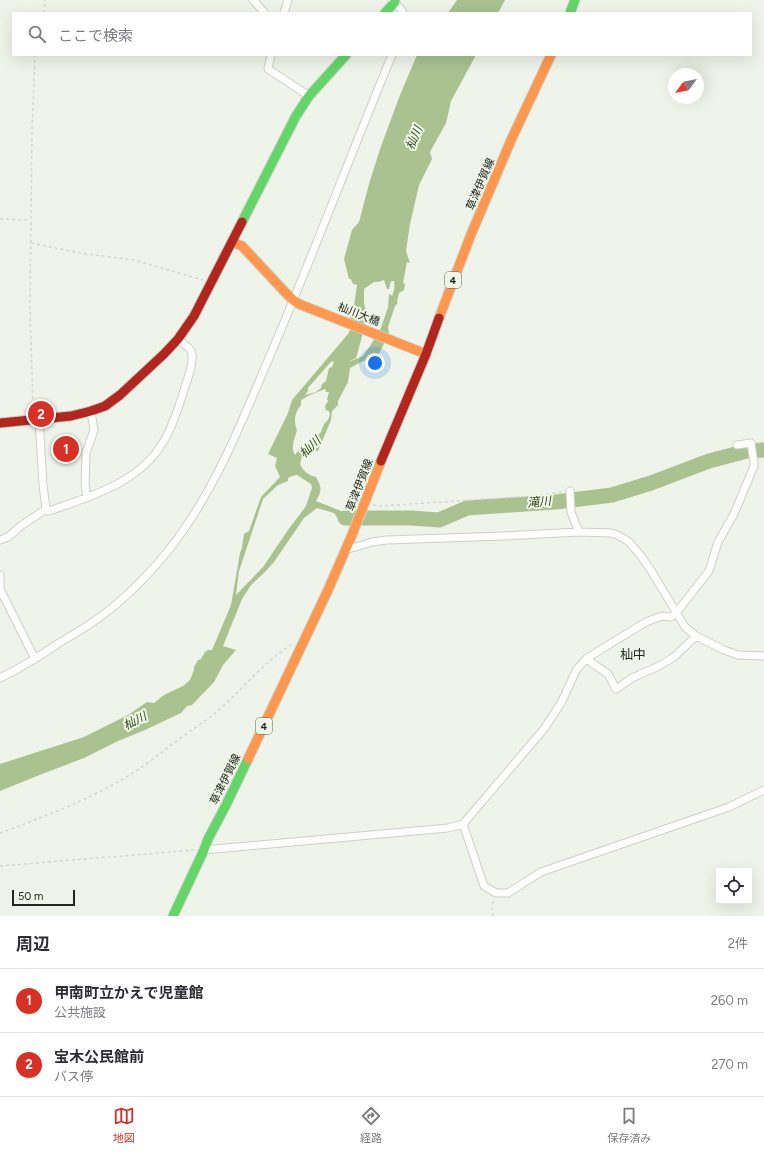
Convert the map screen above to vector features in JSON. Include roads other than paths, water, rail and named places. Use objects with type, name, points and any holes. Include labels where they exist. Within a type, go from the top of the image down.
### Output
[{"type":"main road","points":[[570,12],[575,0]]},
{"type":"main road","points":[[386,12],[394,1]]},
{"type":"main road","points":[[0,423],[71,416],[105,406],[120,395],[178,339],[194,316],[212,282],[296,116],[309,96],[345,56]]},
{"type":"main road","name":"草津伊賀線","points":[[173,916],[328,590],[426,354],[443,305],[472,232],[512,138],[551,56]]},
{"type":"main road","points":[[232,242],[242,246],[296,302]]},
{"type":"main road","name":"杣川大橋","points":[[296,302],[426,354]]},
{"type":"street","points":[[253,0],[264,12]]},
{"type":"street","points":[[284,12],[288,0]]},
{"type":"street","points":[[394,1],[402,12]]},
{"type":"street","points":[[271,56],[268,69],[309,96]]},
{"type":"street","points":[[0,678],[35,659],[103,615],[146,574],[170,548],[183,530],[208,489],[233,441],[296,302],[392,56]]},
{"type":"street","points":[[0,540],[8,537],[22,525],[46,509],[52,510],[87,498],[115,486],[134,474],[150,458],[163,443],[177,411],[190,372],[193,356],[191,350],[178,339]]},
{"type":"street","points":[[87,498],[85,484],[86,453],[94,430],[92,411]]},
{"type":"street","points":[[36,419],[46,509]]},
{"type":"street","points":[[204,850],[448,828],[463,824],[544,729],[561,703],[577,669],[587,658],[646,622],[662,616],[671,617],[676,613],[708,571],[718,542],[734,514],[754,466],[752,443],[737,445]]},
{"type":"street","points":[[570,494],[571,512],[579,532]]},
{"type":"street","points":[[345,550],[372,542],[387,540],[579,532],[611,533],[628,541],[641,556],[685,627],[696,636],[724,650],[738,655],[764,656]]},
{"type":"street","points":[[0,574],[0,589],[35,659]]},
{"type":"street","points":[[587,658],[592,664],[608,674],[616,688],[632,678],[659,666],[674,657],[696,636]]},
{"type":"street","points":[[463,824],[484,886],[496,893],[508,893],[541,872],[729,807],[764,790]]},
{"type":"water","points":[[457,0],[505,0],[499,12],[449,12]]},
{"type":"water","name":"杣川","points":[[417,56],[475,56],[451,101],[446,123],[430,152],[432,159],[419,185],[410,224],[406,251],[410,263],[407,262],[403,283],[405,284],[404,290],[399,293],[398,303],[395,306],[388,327],[389,333],[379,354],[378,360],[372,366],[369,364],[368,360],[350,368],[348,382],[338,401],[338,405],[332,411],[331,420],[318,451],[307,450],[302,456],[300,464],[306,473],[316,477],[320,491],[316,501],[341,511],[345,516],[369,515],[363,520],[339,520],[334,513],[317,508],[304,518],[274,562],[251,585],[242,599],[223,646],[236,650],[223,665],[214,682],[192,705],[187,706],[181,713],[84,758],[0,791],[0,764],[84,737],[128,715],[147,702],[154,703],[164,695],[183,686],[190,680],[198,660],[201,659],[205,652],[212,650],[231,605],[244,534],[249,531],[261,497],[280,477],[275,466],[277,458],[268,454],[288,413],[292,400],[348,334],[351,328],[350,307],[354,306],[357,285],[353,284],[351,279],[349,279],[344,259],[352,230],[359,222],[380,149]],"holes":[[[384,280],[387,289],[389,289],[391,281],[394,281],[394,289],[392,296],[390,294],[389,295],[388,307],[381,328],[363,356],[349,362],[356,358],[366,322],[364,289],[374,282]],[[332,361],[334,362],[332,367],[329,368],[326,381],[322,384],[321,388],[316,392],[305,395],[308,388]],[[325,389],[326,392],[329,392],[327,399],[328,401],[325,406],[326,411],[328,410],[330,414],[328,420],[324,424],[321,432],[310,444],[298,451],[295,455],[293,449],[293,442],[297,430],[295,417],[301,405],[301,400]],[[297,475],[311,484],[312,488],[306,506],[263,567],[236,595],[239,571],[263,499],[278,485],[288,481],[288,478]]]},
{"type":"waterway","name":"滝川","points":[[345,518],[411,518],[439,520],[467,508],[556,502],[612,495],[651,483],[709,461],[747,451],[764,450]]},
{"type":"place","name":"宝木公民館前","points":[[41,414]]},
{"type":"place","name":"甲南町立かえで児童館","points":[[66,449]]},
{"type":"district","name":"杣中","points":[[633,654]]}]
